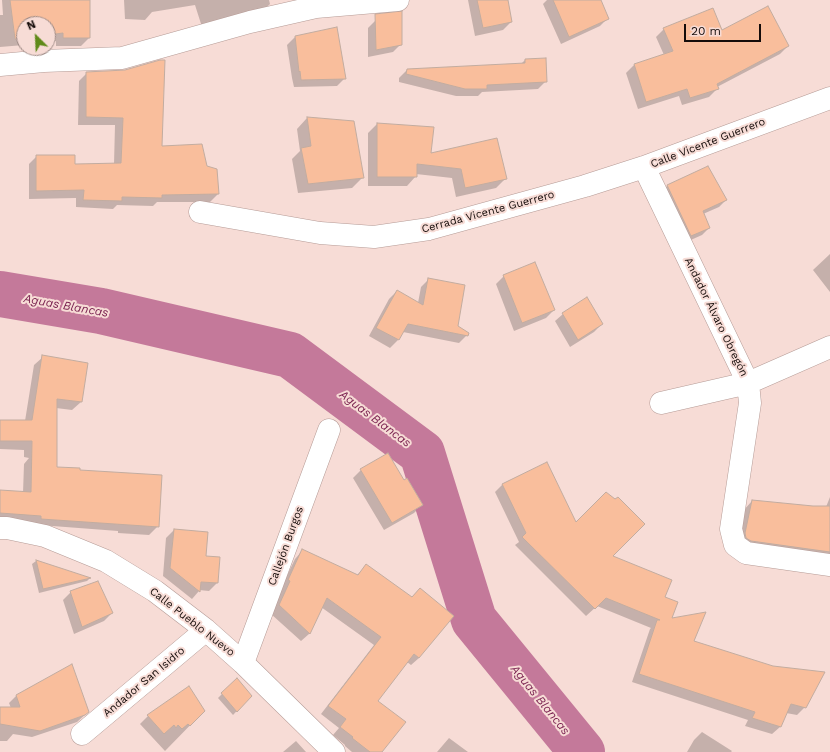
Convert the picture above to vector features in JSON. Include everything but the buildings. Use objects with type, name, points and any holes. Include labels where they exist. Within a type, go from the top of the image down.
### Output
[{"type":"street","points":[[0,65],[44,61],[122,58],[250,22],[316,7],[398,0]]},
{"type":"street","name":"Calle Vicente Guerrero","points":[[585,186],[644,167],[830,98]]},
{"type":"street","name":"Andador Álvaro Obregón","points":[[644,167],[748,383],[750,403],[731,529],[735,545],[746,553],[830,565]]},
{"type":"street","name":"Cerrada Vicente Guerrero","points":[[200,212],[320,233],[374,237],[429,229],[585,186]]},
{"type":"street","points":[[661,403],[748,383],[830,347]]},
{"type":"street","name":"Callejón Burgos","points":[[243,663],[329,430]]},
{"type":"street","name":"Calle Pueblo Nuevo","points":[[0,528],[7,528],[45,536],[106,562],[156,591],[206,630],[243,663],[334,752]]},
{"type":"street","name":"Andador San Isidro","points":[[82,734],[206,630]]},
{"type":"waterway","name":"Aguas Blancas","points":[[0,294],[101,311],[290,355],[422,453],[474,620],[582,752]]}]
